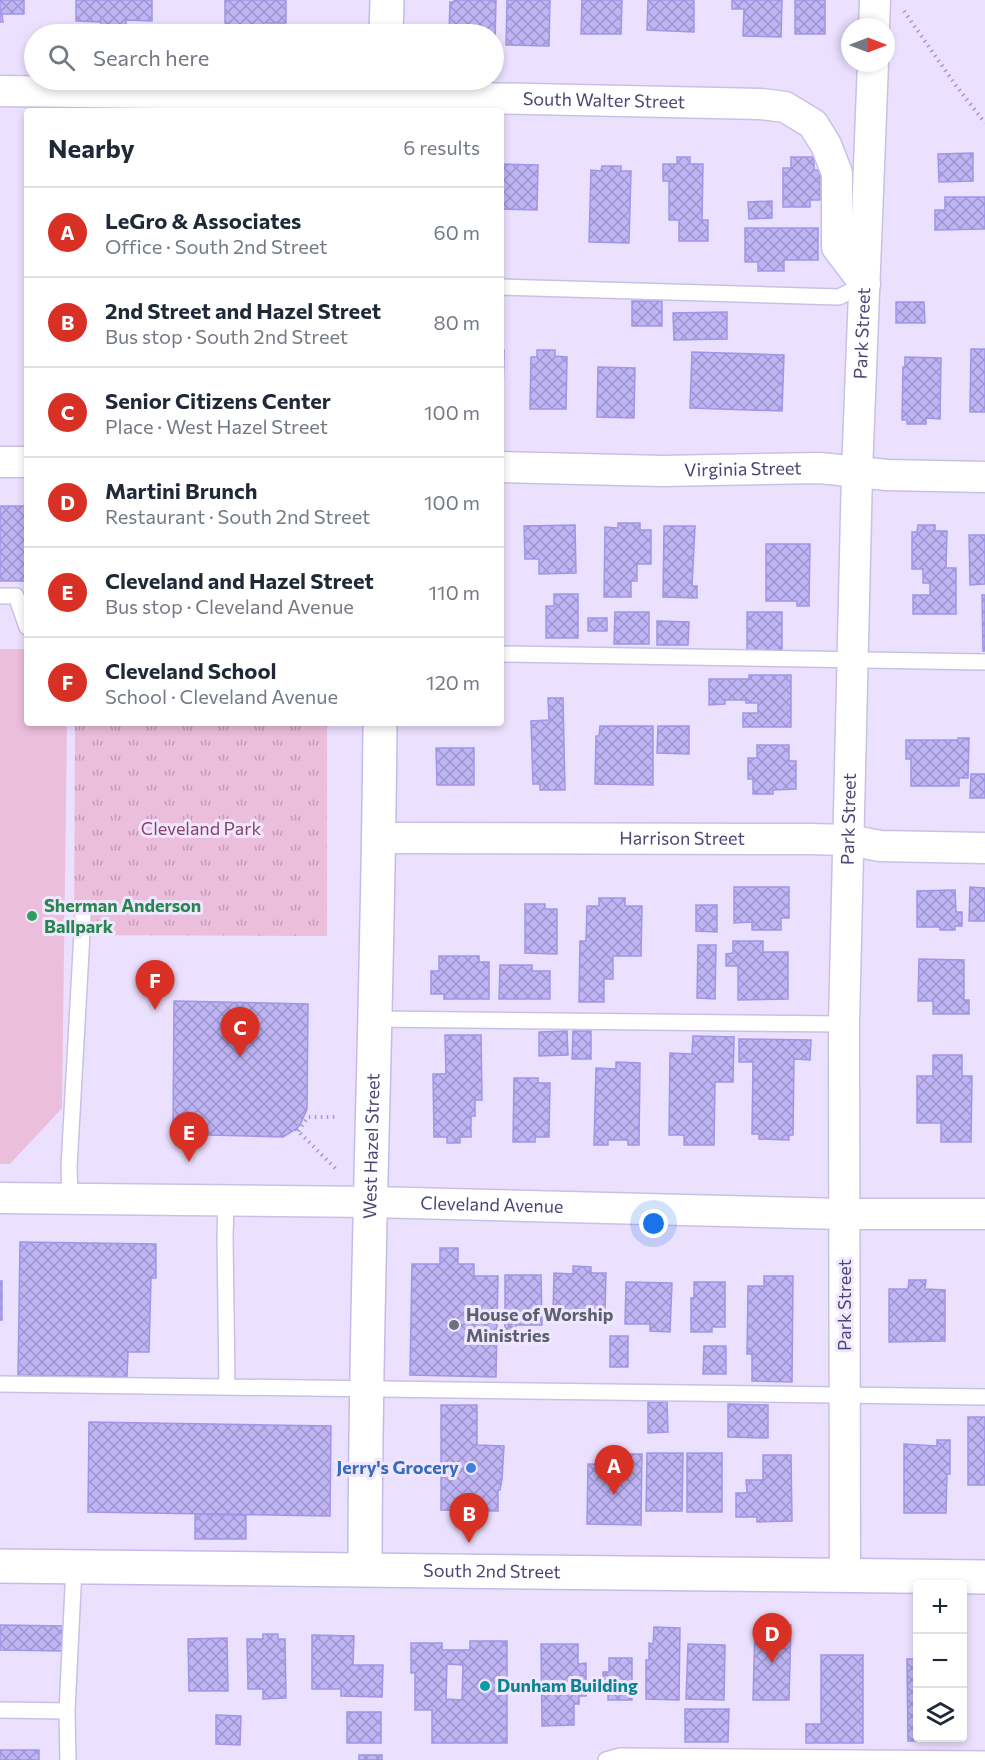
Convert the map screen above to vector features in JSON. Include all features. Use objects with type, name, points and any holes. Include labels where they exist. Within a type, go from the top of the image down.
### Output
[{"type":"street","points":[[386,24],[387,0]]},
{"type":"street","points":[[880,18],[889,4]]},
{"type":"street","name":"Park Street","points":[[845,1575],[844,1024],[857,472],[873,72]]},
{"type":"street","name":"South Walter Street","points":[[0,91],[385,95],[761,104],[785,107],[813,124],[826,145],[837,173],[837,247],[865,284]]},
{"type":"street","points":[[0,462],[24,462]]},
{"type":"street","name":"Virginia Street","points":[[504,467],[663,471],[820,468],[887,475],[985,477]]},
{"type":"street","name":"West Hazel Street","points":[[365,1569],[380,726]]},
{"type":"street","name":"Harrison Street","points":[[379,838],[849,840],[880,846],[985,848]]},
{"type":"street","name":"Cleveland Avenue","points":[[0,1198],[370,1202],[845,1214],[985,1214]]},
{"type":"street","name":"South 2nd Street","points":[[0,1566],[985,1577]]},
{"type":"lane","points":[[504,287],[839,297],[865,284]]},
{"type":"lane","points":[[0,596],[16,596],[24,619]]},
{"type":"lane","points":[[504,654],[985,662]]},
{"type":"lane","points":[[70,1199],[69,1167],[83,915]]},
{"type":"lane","points":[[375,1019],[844,1024]]},
{"type":"lane","points":[[226,1201],[227,1386]]},
{"type":"lane","points":[[0,1384],[367,1387],[985,1397]]},
{"type":"lane","points":[[68,1760],[67,1711],[74,1566]]},
{"type":"lane","points":[[0,1710],[67,1711]]},
{"type":"lane","points":[[606,1760],[620,1756],[985,1759]]},
{"type":"path","points":[[889,4],[919,35],[985,123]]},
{"type":"path","points":[[338,1117],[308,1117],[297,1130],[338,1171]]},
{"type":"green space","name":"Sherman Anderson Ballpark","points":[[0,649],[24,649],[24,726],[67,726],[62,1108],[10,1164],[0,1164]]},
{"type":"green space","name":"Cleveland Park","points":[[75,726],[327,726],[327,936],[74,935]]},
{"type":"building","points":[[0,0],[24,0],[24,14],[2,14],[3,22],[0,22]]},
{"type":"building","points":[[76,0],[152,0],[152,21],[126,20],[126,24],[101,24],[101,22],[76,21]]},
{"type":"building","points":[[225,0],[286,0],[286,23],[225,24]]},
{"type":"building","points":[[454,0],[496,0],[495,24],[449,24],[450,2]]},
{"type":"building","points":[[507,0],[550,0],[549,46],[506,45]]},
{"type":"building","points":[[582,0],[622,0],[621,34],[581,34]]},
{"type":"building","points":[[648,0],[694,0],[694,32],[647,30]]},
{"type":"building","points":[[732,0],[782,0],[781,37],[743,36],[744,9],[732,9]]},
{"type":"building","points":[[795,0],[825,0],[825,34],[795,34]]},
{"type":"building","points":[[973,153],[973,181],[939,182],[938,154]]},
{"type":"building","points":[[677,157],[690,157],[690,164],[703,164],[702,220],[708,220],[708,241],[679,241],[679,220],[669,220],[669,181],[663,181],[663,164],[677,164]]},
{"type":"building","points":[[791,157],[814,157],[814,170],[820,170],[820,200],[810,200],[810,207],[783,207],[783,168],[791,168]]},
{"type":"building","points":[[504,164],[538,165],[537,210],[504,209]]},
{"type":"building","points":[[602,166],[621,166],[621,171],[631,171],[629,243],[589,242],[591,170],[601,171]]},
{"type":"building","points":[[945,197],[985,197],[985,229],[935,230],[935,210],[945,210]]},
{"type":"building","points":[[772,201],[772,218],[749,219],[748,202]]},
{"type":"building","points":[[745,228],[818,228],[818,260],[784,260],[784,271],[758,271],[758,262],[745,262]]},
{"type":"building","points":[[632,301],[662,301],[662,326],[632,326]]},
{"type":"building","points":[[896,302],[924,302],[925,323],[896,323]]},
{"type":"building","points":[[727,312],[727,339],[674,340],[673,313]]},
{"type":"building","points":[[971,349],[985,349],[985,412],[970,412]]},
{"type":"building","points":[[537,350],[555,350],[555,356],[567,357],[566,409],[530,409],[531,357],[537,357]]},
{"type":"building","points":[[692,352],[784,355],[782,411],[690,408]]},
{"type":"building","points":[[905,357],[941,358],[940,419],[926,418],[926,424],[907,424],[907,420],[902,420]]},
{"type":"building","points":[[598,367],[635,368],[634,418],[597,417]]},
{"type":"building","points":[[0,506],[24,506],[24,581],[0,581]]},
{"type":"building","points":[[618,523],[640,523],[640,530],[651,530],[651,564],[637,564],[637,581],[631,581],[631,597],[604,597],[605,527],[618,528]]},
{"type":"building","points":[[575,525],[576,573],[539,574],[539,559],[525,559],[524,526]]},
{"type":"building","points":[[918,525],[935,525],[935,531],[947,531],[946,568],[956,568],[956,614],[913,614],[913,595],[930,595],[930,583],[923,583],[923,569],[912,569],[912,532],[917,532]]},
{"type":"building","points":[[664,526],[695,526],[692,586],[697,586],[697,598],[663,597]]},
{"type":"building","points":[[969,535],[985,535],[985,584],[970,585]]},
{"type":"building","points":[[766,544],[810,544],[809,606],[797,606],[797,601],[766,601]]},
{"type":"building","points":[[554,594],[578,594],[578,638],[546,638],[546,606],[554,606]]},
{"type":"building","points":[[982,595],[985,595],[985,651],[983,651]]},
{"type":"building","points":[[615,612],[649,612],[649,644],[614,644]]},
{"type":"building","points":[[747,612],[782,612],[782,650],[747,650]]},
{"type":"building","points":[[588,618],[607,618],[607,631],[588,631]]},
{"type":"building","points":[[657,621],[689,622],[688,645],[657,645]]},
{"type":"building","points":[[749,675],[791,675],[791,727],[743,727],[743,713],[758,713],[758,703],[746,703],[746,700],[725,700],[725,704],[709,705],[709,679],[749,679]]},
{"type":"building","points":[[548,698],[563,698],[565,790],[540,790],[540,784],[533,784],[531,721],[549,720]]},
{"type":"building","points":[[600,726],[653,726],[653,785],[595,784],[596,736],[599,736]]},
{"type":"building","points":[[658,726],[689,726],[689,754],[657,753]]},
{"type":"building","points":[[958,738],[969,738],[968,778],[959,778],[959,786],[911,786],[911,759],[906,759],[906,740],[958,740]]},
{"type":"building","points":[[757,745],[789,745],[789,761],[796,761],[796,789],[773,790],[773,794],[753,794],[753,779],[748,779],[748,758],[757,758]]},
{"type":"building","points":[[436,748],[474,748],[474,785],[437,785]]},
{"type":"building","points":[[971,774],[985,774],[985,798],[970,798]]},
{"type":"building","points":[[734,887],[789,887],[789,918],[781,918],[781,930],[752,930],[752,922],[734,923]]},
{"type":"building","points":[[970,887],[985,888],[985,921],[969,921]]},
{"type":"building","points":[[955,890],[956,912],[962,912],[962,926],[955,926],[955,930],[940,930],[940,927],[917,927],[917,891]]},
{"type":"building","points":[[599,898],[625,898],[625,906],[642,906],[641,956],[613,956],[613,979],[604,979],[604,1002],[579,1002],[580,941],[586,941],[587,906],[599,906]]},
{"type":"building","points":[[525,904],[545,904],[545,909],[557,909],[557,954],[525,953]]},
{"type":"building","points":[[696,905],[717,905],[717,932],[696,931]]},
{"type":"building","points":[[733,941],[763,941],[763,952],[788,952],[788,999],[738,1000],[738,966],[726,966],[726,954],[733,953]]},
{"type":"building","points":[[698,945],[716,945],[715,999],[697,998]]},
{"type":"building","points":[[439,956],[479,956],[479,962],[489,962],[489,999],[444,999],[444,994],[431,994],[431,971],[439,971]]},
{"type":"building","points":[[919,959],[964,960],[964,1000],[969,1000],[969,1014],[933,1014],[933,1001],[918,1001]]},
{"type":"building","points":[[500,965],[532,965],[532,971],[550,971],[550,999],[499,999]]},
{"type":"building","points":[[174,1001],[308,1004],[307,1109],[296,1129],[283,1137],[173,1134]]},
{"type":"building","points":[[567,1031],[568,1055],[539,1056],[539,1032]]},
{"type":"building","points":[[573,1031],[591,1031],[591,1059],[572,1059]]},
{"type":"building","points":[[445,1035],[481,1035],[482,1100],[475,1100],[475,1116],[471,1116],[471,1137],[460,1137],[460,1143],[447,1143],[447,1137],[434,1137],[433,1074],[446,1074]]},
{"type":"building","points":[[693,1036],[734,1037],[733,1082],[715,1082],[714,1145],[684,1145],[684,1135],[669,1135],[670,1053],[692,1054]]},
{"type":"building","points":[[739,1039],[811,1040],[810,1060],[794,1059],[793,1135],[789,1135],[789,1140],[759,1139],[759,1134],[752,1134],[753,1062],[739,1062]]},
{"type":"building","points":[[933,1055],[962,1055],[962,1076],[972,1076],[971,1142],[941,1142],[941,1123],[917,1123],[917,1076],[933,1076]]},
{"type":"building","points":[[616,1062],[640,1063],[639,1145],[628,1145],[628,1140],[608,1140],[608,1145],[594,1145],[596,1068],[616,1069]]},
{"type":"building","points":[[514,1078],[538,1078],[538,1083],[550,1083],[549,1137],[535,1137],[535,1142],[513,1142]]},
{"type":"building","points":[[20,1242],[156,1244],[156,1278],[151,1278],[149,1352],[128,1352],[127,1377],[18,1375]]},
{"type":"building","name":"House of Worship Ministries","points":[[440,1248],[458,1248],[458,1264],[474,1264],[474,1276],[498,1276],[496,1377],[410,1375],[412,1264],[440,1264]]},
{"type":"building","points":[[573,1266],[591,1267],[591,1273],[606,1273],[605,1310],[553,1312],[554,1273],[573,1274]]},
{"type":"building","points":[[505,1275],[541,1275],[542,1325],[516,1325],[516,1331],[505,1332]]},
{"type":"building","points":[[764,1276],[793,1276],[792,1382],[752,1381],[752,1354],[747,1354],[748,1286],[764,1286]]},
{"type":"building","points":[[909,1280],[926,1280],[925,1289],[945,1290],[945,1341],[889,1342],[889,1289],[908,1289]]},
{"type":"building","points":[[0,1281],[2,1281],[2,1320],[0,1320]]},
{"type":"building","points":[[626,1282],[672,1283],[670,1332],[650,1331],[650,1324],[625,1324]]},
{"type":"building","points":[[694,1282],[725,1282],[725,1327],[712,1327],[712,1332],[691,1332],[691,1298],[694,1298]]},
{"type":"building","points":[[610,1336],[628,1336],[628,1367],[610,1367]]},
{"type":"building","points":[[704,1346],[726,1346],[726,1374],[703,1374]]},
{"type":"building","points":[[648,1402],[667,1402],[668,1432],[648,1433]]},
{"type":"building","points":[[728,1404],[768,1405],[768,1438],[728,1437]]},
{"type":"building","name":"Jerry's Grocery","points":[[441,1405],[477,1405],[477,1445],[504,1446],[502,1479],[500,1490],[498,1490],[498,1511],[441,1510]]},
{"type":"building","points":[[968,1417],[985,1417],[985,1485],[968,1485]]},
{"type":"building","points":[[89,1422],[331,1426],[330,1516],[88,1512]]},
{"type":"building","points":[[937,1440],[950,1440],[950,1474],[947,1474],[946,1513],[904,1513],[904,1444],[937,1446]]},
{"type":"building","points":[[647,1453],[683,1453],[682,1511],[646,1511]]},
{"type":"building","points":[[687,1453],[722,1453],[722,1512],[687,1512]]},
{"type":"building","points":[[620,1454],[642,1454],[641,1525],[587,1524],[588,1464],[620,1465]]},
{"type":"building","points":[[763,1455],[791,1455],[792,1521],[757,1522],[757,1517],[736,1517],[736,1493],[747,1493],[746,1480],[763,1480]]},
{"type":"building","points":[[195,1514],[246,1515],[246,1539],[195,1539]]},
{"type":"building","points":[[0,1625],[64,1626],[63,1651],[0,1650]]},
{"type":"building","points":[[755,1625],[791,1625],[789,1700],[753,1700]]},
{"type":"building","points":[[654,1627],[680,1628],[679,1700],[646,1699],[646,1660],[649,1660],[649,1643],[653,1644]]},
{"type":"building","points":[[263,1634],[278,1634],[278,1639],[285,1639],[286,1698],[263,1699],[263,1689],[248,1689],[247,1639],[263,1639]]},
{"type":"building","points":[[312,1635],[354,1636],[353,1665],[383,1665],[382,1697],[341,1696],[341,1689],[312,1689]]},
{"type":"building","points":[[227,1638],[228,1691],[189,1691],[188,1639]]},
{"type":"building","name":"Dunham Building","points":[[470,1641],[507,1641],[507,1743],[432,1743],[432,1710],[415,1710],[415,1673],[411,1673],[411,1643],[442,1643],[442,1650],[470,1650]],"holes":[[[447,1664],[463,1665],[462,1700],[446,1699]]]},
{"type":"building","points":[[541,1644],[578,1644],[578,1664],[586,1663],[586,1696],[579,1696],[579,1704],[574,1704],[574,1725],[542,1726]]},
{"type":"building","points":[[688,1644],[725,1645],[724,1700],[686,1699]]},
{"type":"building","points":[[821,1655],[863,1655],[863,1743],[806,1743],[806,1724],[821,1724]]},
{"type":"building","points":[[609,1658],[632,1658],[632,1700],[608,1700],[608,1685],[603,1685],[603,1672],[609,1672]]},
{"type":"building","points":[[907,1659],[913,1659],[913,1741],[908,1741]]},
{"type":"building","points":[[685,1709],[729,1709],[728,1742],[685,1742]]},
{"type":"building","points":[[347,1712],[381,1712],[381,1743],[347,1743]]},
{"type":"building","points":[[216,1715],[241,1716],[240,1745],[216,1744]]},
{"type":"building","points":[[0,1750],[39,1750],[39,1760],[0,1760]]},
{"type":"building","points":[[359,1755],[382,1755],[382,1760],[359,1760]]},
{"type":"place","name":"Sherman Anderson Ballpark","points":[[32,916]]},
{"type":"place","name":"Cleveland School","points":[[155,1010]]},
{"type":"place","name":"Senior Citizens Center","points":[[240,1057]]},
{"type":"place","name":"Cleveland and Hazel Street","points":[[189,1162]]},
{"type":"place","name":"House of Worship Ministries","points":[[454,1325]]},
{"type":"place","name":"Jerry's Grocery","points":[[471,1468]]},
{"type":"place","name":"LeGro & Associates","points":[[614,1495]]},
{"type":"place","name":"2nd Street and Hazel Street","points":[[469,1543]]},
{"type":"place","name":"Martini Brunch","points":[[772,1663]]},
{"type":"place","name":"Dunham Building","points":[[485,1686]]}]
